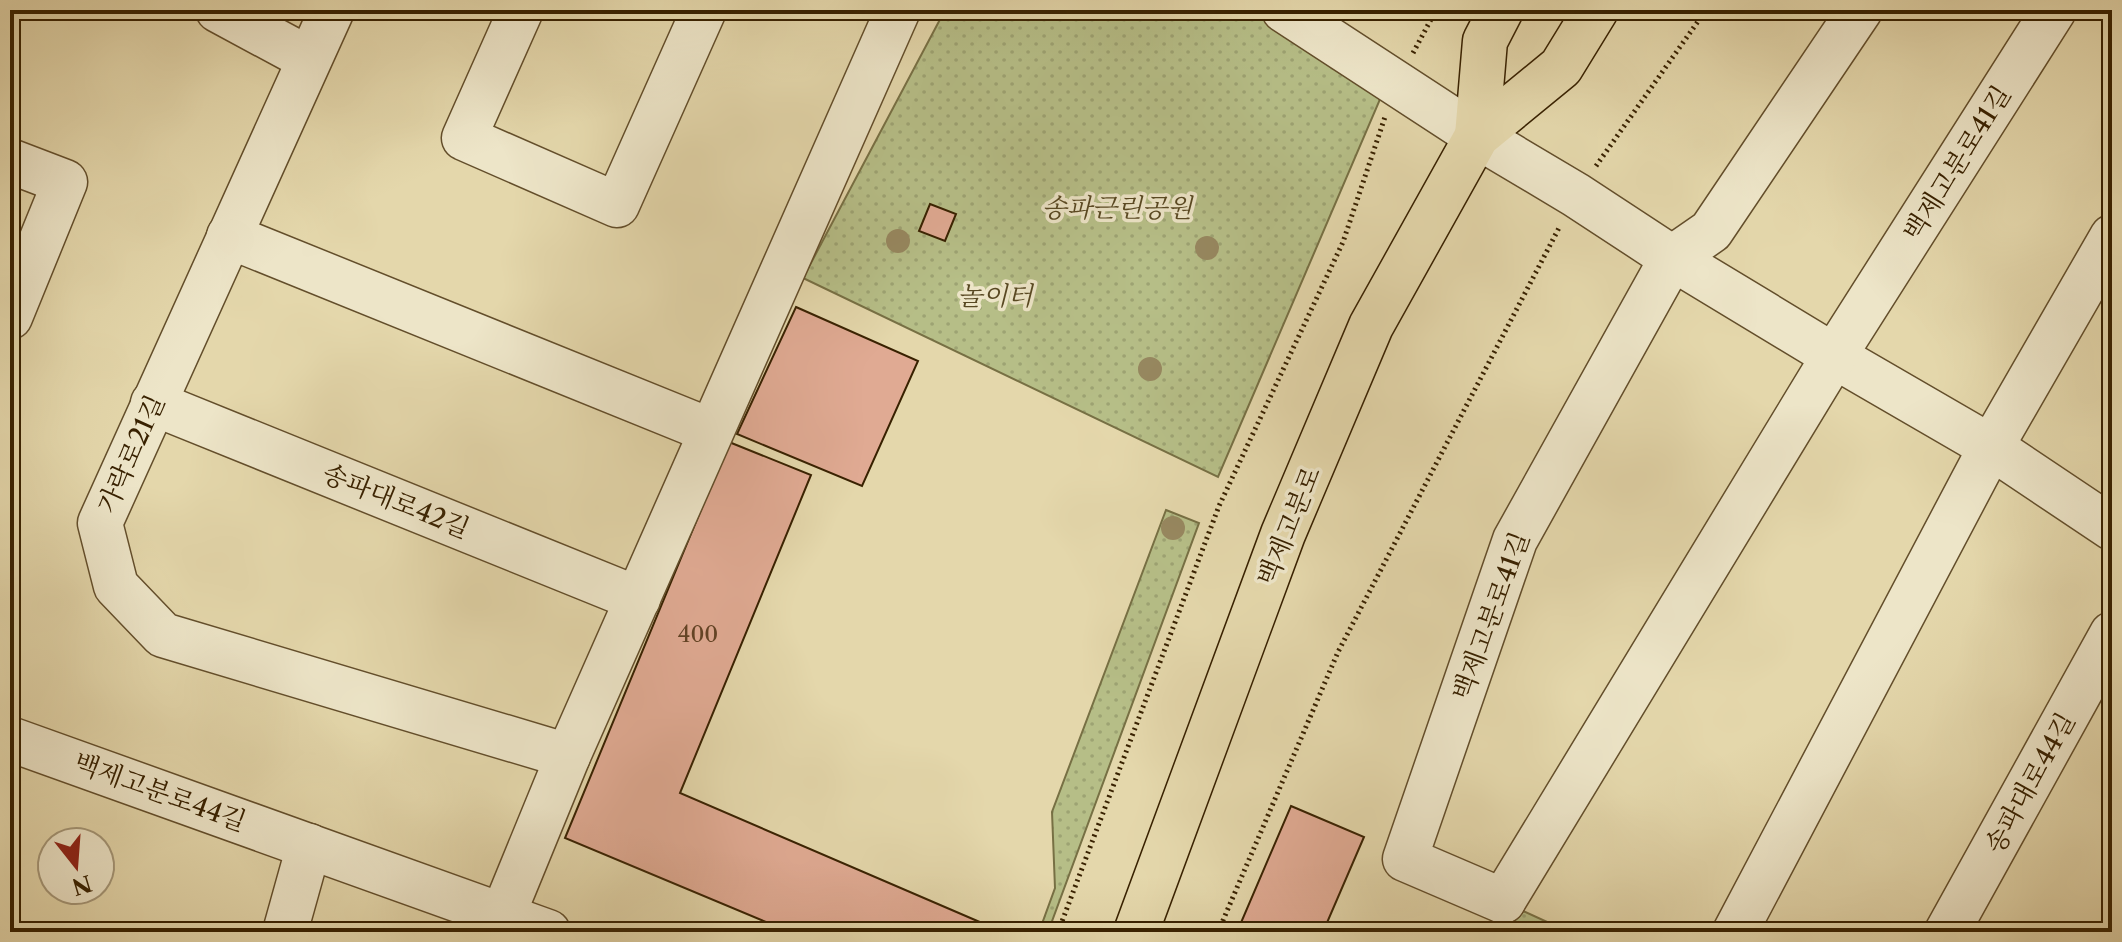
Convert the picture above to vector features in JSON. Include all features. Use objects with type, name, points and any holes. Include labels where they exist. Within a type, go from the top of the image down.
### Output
[{"type":"main road","name":"백제고분로","points":[[1477,136],[1485,41],[1501,10]]},
{"type":"main road","name":"백제고분로","points":[[1136,932],[1283,534],[1371,326],[1477,136],[1561,67],[1596,10]]},
{"type":"street","points":[[218,10],[309,59]]},
{"type":"street","name":"가락로21길","points":[[332,10],[100,523],[116,586],[163,635],[568,756]]},
{"type":"street","points":[[521,10],[464,138],[617,205],[704,10]]},
{"type":"street","points":[[500,924],[568,756],[898,10]]},
{"type":"street","points":[[1284,10],[1672,258],[1991,447],[2112,528]]},
{"type":"street","name":"백제고분로41길","points":[[1860,10],[1711,231],[1672,258],[1515,540],[1405,859],[1502,916],[1834,356],[2054,10]]},
{"type":"street","points":[[10,161],[65,182],[10,317]]},
{"type":"street","points":[[229,236],[711,431]]},
{"type":"street","points":[[1735,932],[1991,447],[2112,237]]},
{"type":"street","name":"송파대로42길","points":[[153,403],[638,599]]},
{"type":"street","name":"송파대로44길","points":[[1947,932],[2112,634]]},
{"type":"street","name":"백제고분로44길","points":[[10,739],[309,846],[500,924],[548,932]]},
{"type":"street","points":[[285,932],[309,846]]},
{"type":"path","points":[[1218,932],[1338,652],[1576,195],[1706,10]]},
{"type":"path","points":[[1058,932],[1219,506],[1343,242]]},
{"type":"green space","name":"송파근린공원","points":[[945,10],[1258,10],[1387,83],[1218,477],[803,278]]},
{"type":"green space","points":[[1166,510],[1199,523],[1048,932],[1039,932],[1055,888],[1052,812]]},
{"type":"green space","points":[[1510,905],[1569,932],[1509,932]]},
{"type":"building","points":[[930,204],[956,214],[945,241],[919,231]]},
{"type":"building","points":[[796,307],[918,361],[862,486],[737,434]]},
{"type":"building","points":[[729,442],[811,475],[680,793],[1003,932],[790,932],[565,838]]},
{"type":"building","points":[[1291,806],[1364,837],[1323,932],[1237,932]]},
{"type":"park label","name":"놀이터","points":[[995,296]]}]
